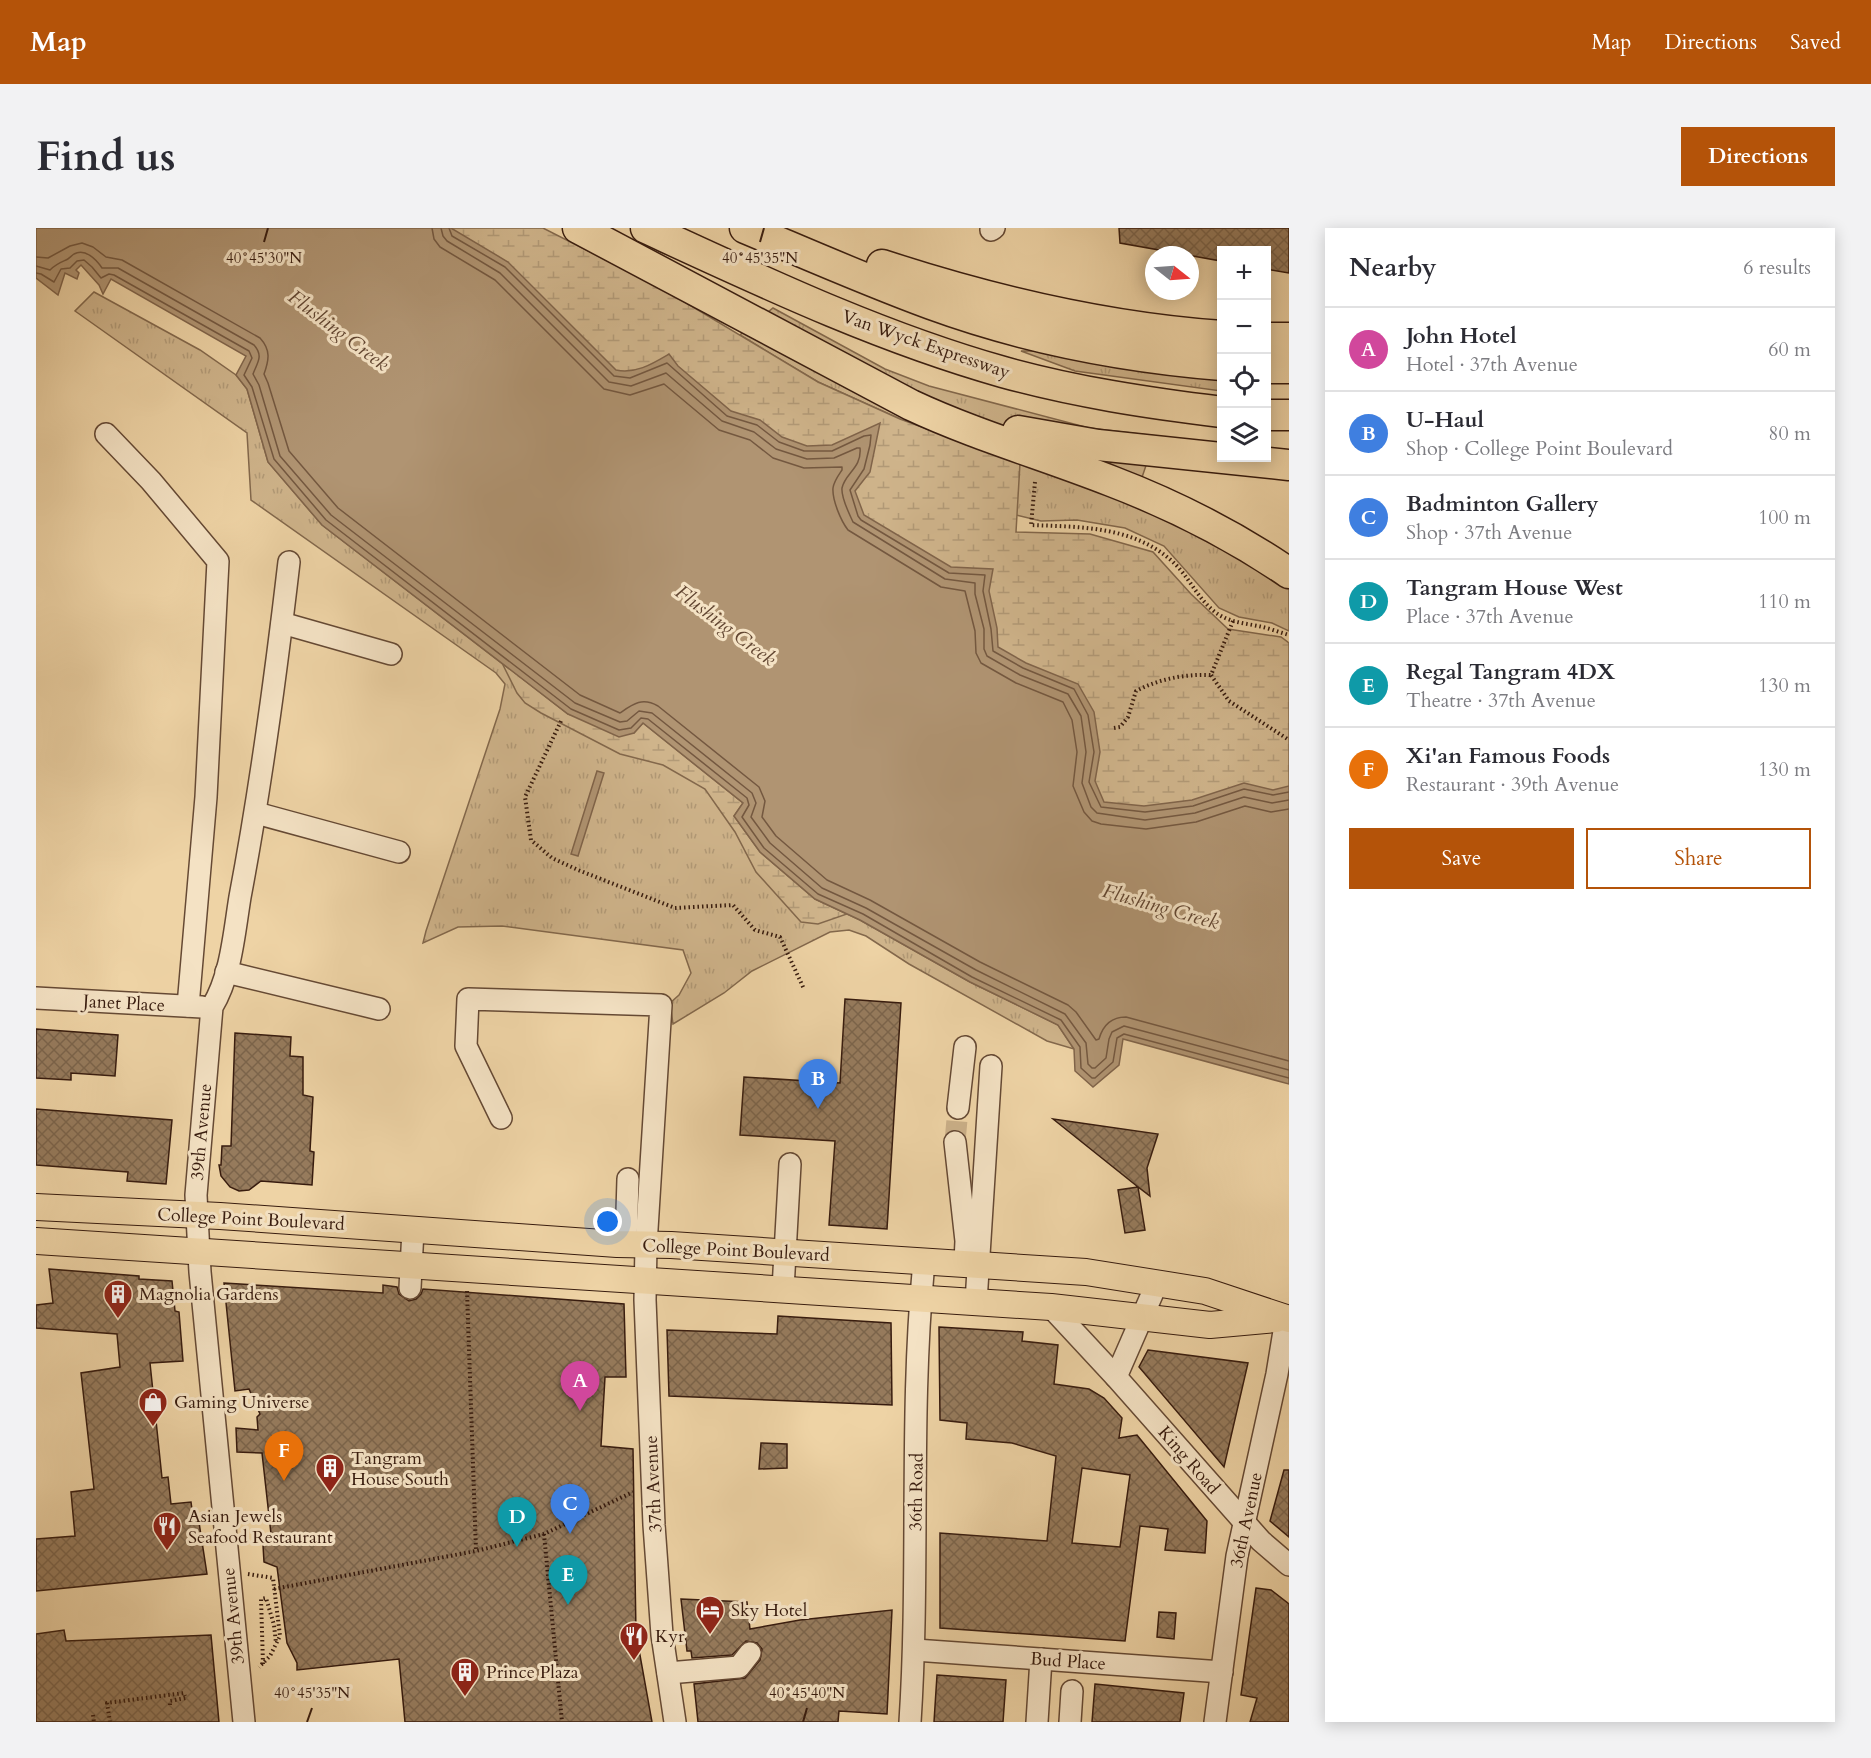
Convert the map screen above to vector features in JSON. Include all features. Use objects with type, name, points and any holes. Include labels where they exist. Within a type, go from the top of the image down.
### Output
[{"type":"highway","points":[[579,228],[875,387],[943,420],[1148,496],[1208,524],[1289,573]]},
{"type":"highway","name":"Van Wyck Expressway","points":[[646,228],[801,299],[898,338],[968,362],[1076,390],[1217,411]]},
{"type":"highway","points":[[745,228],[932,304],[1002,327],[1122,353],[1217,365]]},
{"type":"highway","points":[[777,228],[909,274],[1007,301],[1108,323],[1217,336]]},
{"type":"highway","points":[[1271,338],[1289,339]]},
{"type":"highway","points":[[1271,368],[1289,368]]},
{"type":"highway","points":[[875,387],[951,413],[1056,439],[1145,451],[1289,465]]},
{"type":"highway","points":[[1271,415],[1289,415]]},
{"type":"main road","name":"College Point Boulevard","points":[[36,1207],[1086,1272],[1205,1291],[1287,1319]]},
{"type":"main road","name":"College Point Boulevard","points":[[36,1241],[199,1251],[411,1277],[645,1281],[783,1289],[1051,1307],[1210,1324],[1287,1319]]},
{"type":"street","points":[[106,434],[151,481],[218,561],[206,796],[188,1006]]},
{"type":"street","name":"39th Avenue","points":[[244,1722],[199,1251],[196,1195],[212,1008],[226,972],[256,813],[289,562]]},
{"type":"street","points":[[282,623],[391,654]]},
{"type":"street","points":[[256,813],[399,852]]},
{"type":"street","points":[[226,972],[379,1009]]},
{"type":"street","name":"Janet Place","points":[[36,998],[212,1008]]},
{"type":"street","points":[[501,1118],[466,1046],[468,999],[661,1005],[636,1244]]},
{"type":"street","points":[[958,1108],[965,1047]]},
{"type":"street","points":[[970,1302],[971,1265],[991,1066]]},
{"type":"street","points":[[955,1142],[966,1241],[971,1265]]},
{"type":"street","points":[[783,1289],[790,1164]]},
{"type":"street","points":[[628,1179],[636,1244]]},
{"type":"street","points":[[411,1277],[413,1230]]},
{"type":"street","name":"37th Avenue","points":[[636,1244],[645,1281],[654,1525],[662,1635],[675,1722]]},
{"type":"street","name":"36th Road","points":[[910,1722],[915,1650],[918,1318],[924,1262]]},
{"type":"street","points":[[1116,1377],[1157,1283]]},
{"type":"street","name":"King Road","points":[[1051,1307],[1116,1377],[1245,1524],[1289,1565]]},
{"type":"street","name":"36th Avenue","points":[[1215,1722],[1237,1556],[1287,1319]]},
{"type":"street","name":"Bud Place","points":[[915,1650],[1222,1672]]},
{"type":"street","points":[[668,1673],[739,1667],[750,1653]]},
{"type":"street","points":[[1037,1722],[1041,1659]]},
{"type":"street","points":[[1070,1722],[1072,1691]]},
{"type":"path","points":[[1035,482],[1031,525],[1102,530],[1139,539],[1176,564],[1215,612],[1233,621],[1289,634]]},
{"type":"path","points":[[1210,675],[1233,621]]},
{"type":"path","points":[[1114,728],[1120,728],[1128,717],[1136,691],[1153,682],[1196,674],[1210,675],[1229,701],[1289,740]]},
{"type":"path","points":[[561,721],[525,796],[531,840],[552,858],[675,908],[733,905],[755,930],[780,937],[804,989]]},
{"type":"path","points":[[466,1285],[476,1551]]},
{"type":"path","points":[[274,1589],[476,1551],[543,1534],[633,1492]]},
{"type":"path","points":[[543,1534],[562,1722]]},
{"type":"path","points":[[246,1573],[273,1578],[280,1636],[270,1656],[257,1670]]},
{"type":"path","points":[[262,1664],[261,1599],[266,1598],[274,1625],[276,1644]]},
{"type":"path","points":[[110,1722],[107,1703],[184,1693],[186,1698],[170,1701],[170,1705]]},
{"type":"path","points":[[93,1715],[94,1722]]},
{"type":"green space","points":[[406,228],[543,228],[663,289],[818,382],[900,419],[1020,463],[1016,532],[1090,534],[1153,552],[1191,594],[1228,629],[1281,637],[1289,643],[1289,805],[1106,822],[639,396]]},
{"type":"green space","points":[[94,292],[200,350],[236,375],[247,389],[268,462],[322,525],[568,714],[643,723],[815,899],[860,920],[970,982],[1058,1025],[1074,1049],[1047,1041],[909,964],[866,936],[849,930],[830,932],[752,971],[724,993],[673,1024],[670,1003],[679,995],[691,973],[683,950],[502,926],[458,927],[423,943],[500,709],[505,684],[496,673],[251,500],[247,433],[75,311]]},
{"type":"green space","points":[[773,308],[885,369],[929,386],[1089,428],[1156,436],[1134,501],[1289,585],[1289,631],[1272,623],[1239,617],[1219,608],[1164,546],[1125,528],[1077,520],[1041,521],[1016,515],[1019,463],[900,419],[818,382],[740,335]]},
{"type":"green space","points":[[1217,350],[1217,390],[1075,371],[1021,351]]},
{"type":"green space","points":[[502,663],[568,714],[634,733],[643,723],[743,803],[734,816],[760,852],[815,899],[847,914],[818,924],[801,922],[756,872],[735,832],[705,789],[663,765],[620,754],[541,713],[525,703],[517,693]]},
{"type":"water","name":"Flushing Creek","points":[[36,228],[451,228],[508,262],[616,370],[637,369],[650,365],[669,354],[678,366],[731,411],[760,420],[782,437],[807,446],[832,445],[880,423],[870,472],[855,491],[864,515],[951,567],[993,569],[989,591],[997,628],[998,647],[1026,663],[1078,684],[1094,712],[1100,752],[1095,781],[1104,802],[1144,806],[1192,800],[1244,783],[1273,790],[1289,786],[1289,1084],[1123,1039],[1119,1065],[1093,1087],[1075,1071],[1074,1049],[1058,1025],[970,982],[860,920],[815,899],[760,852],[734,816],[743,803],[643,723],[634,733],[619,737],[568,714],[322,525],[268,462],[247,389],[236,375],[246,356],[111,279],[103,294],[99,285],[81,265],[76,270],[79,273],[77,279],[65,273],[58,295],[36,278]]},
{"type":"water","points":[[597,771],[604,773],[578,856],[571,854]]},
{"type":"building","points":[[1119,228],[1289,228],[1289,273],[1271,270],[1271,246],[1217,246],[1217,260],[1199,257],[1199,246],[1145,247],[1120,243]]},
{"type":"building","points":[[845,999],[901,1003],[887,1229],[829,1225],[835,1141],[740,1135],[744,1077],[840,1083]]},
{"type":"building","points":[[36,1029],[118,1035],[115,1076],[71,1073],[71,1080],[36,1078]]},
{"type":"building","points":[[235,1033],[291,1037],[290,1056],[303,1057],[303,1095],[313,1097],[310,1151],[314,1152],[312,1185],[261,1181],[249,1190],[239,1191],[230,1187],[221,1176],[219,1165],[221,1165],[222,1146],[231,1146]]},
{"type":"building","points":[[36,1109],[172,1120],[166,1184],[127,1181],[128,1172],[36,1165]]},
{"type":"building","points":[[1053,1119],[1158,1134],[1147,1168],[1150,1196],[1138,1187]]},
{"type":"building","points":[[1138,1187],[1145,1230],[1125,1233],[1118,1190]]},
{"type":"building","points":[[49,1269],[172,1281],[175,1311],[179,1312],[183,1361],[150,1363],[162,1478],[168,1477],[171,1504],[191,1502],[193,1517],[198,1516],[207,1574],[36,1591],[36,1539],[75,1536],[71,1492],[94,1489],[81,1373],[120,1367],[117,1334],[36,1328],[36,1305],[53,1303]]},
{"type":"building","points":[[224,1283],[383,1293],[383,1285],[397,1287],[399,1294],[409,1301],[416,1299],[423,1289],[624,1304],[626,1377],[605,1377],[601,1446],[633,1449],[636,1633],[652,1722],[405,1722],[399,1659],[297,1670],[297,1663],[287,1643],[277,1567],[264,1562],[263,1545],[271,1534],[262,1453],[237,1452],[236,1428],[258,1430],[257,1417],[260,1414],[249,1389],[235,1391]]},
{"type":"building","points":[[778,1316],[891,1323],[892,1405],[669,1396],[667,1330],[777,1334]]},
{"type":"building","points":[[939,1327],[1023,1332],[1022,1341],[1058,1345],[1054,1384],[1089,1389],[1104,1398],[1122,1418],[1119,1438],[1137,1435],[1207,1521],[1205,1553],[1165,1550],[1168,1529],[1140,1526],[1125,1641],[940,1628],[940,1533],[1047,1541],[1056,1456],[1012,1443],[966,1439],[967,1423],[940,1420]],"holes":[[[1082,1468],[1130,1475],[1120,1547],[1072,1543]]]},
{"type":"building","points":[[1148,1350],[1248,1363],[1224,1467],[1139,1367]]},
{"type":"building","points":[[761,1443],[787,1444],[787,1468],[759,1469]]},
{"type":"building","points":[[1284,1470],[1289,1470],[1289,1537],[1270,1521]]},
{"type":"building","points":[[1256,1588],[1271,1590],[1289,1604],[1289,1722],[1250,1722],[1257,1698],[1241,1695]]},
{"type":"building","points":[[681,1599],[747,1602],[750,1629],[800,1620],[892,1610],[887,1714],[839,1711],[838,1722],[698,1722],[694,1684],[745,1678],[760,1660],[762,1649],[757,1643],[746,1641],[732,1655],[692,1658],[691,1651],[687,1651]]},
{"type":"building","points":[[1159,1612],[1176,1613],[1174,1639],[1157,1637]]},
{"type":"building","points":[[64,1630],[66,1641],[211,1635],[219,1722],[36,1722],[36,1634]]},
{"type":"building","points":[[937,1675],[1006,1680],[1003,1722],[934,1722]]},
{"type":"building","points":[[1095,1684],[1184,1693],[1180,1722],[1092,1722]]},
{"type":"tunnel","points":[[955,1142],[958,1108]]},
{"type":"place","name":"U-Haul","points":[[818,1109]]},
{"type":"place","name":"Magnolia Gardens","points":[[118,1320]]},
{"type":"place","name":"John Hotel","points":[[580,1411]]},
{"type":"place","name":"Gaming Universe","points":[[153,1428]]},
{"type":"place","name":"Xi'an Famous Foods","points":[[284,1481]]},
{"type":"place","name":"Tangram House South","points":[[330,1494]]},
{"type":"place","name":"Badminton Gallery","points":[[570,1534]]},
{"type":"place","name":"Tangram House West","points":[[517,1547]]},
{"type":"place","name":"Asian Jewels Seafood Restaurant","points":[[167,1552]]},
{"type":"place","name":"Regal Tangram 4DX","points":[[568,1605]]},
{"type":"place","name":"Sky Hotel","points":[[710,1636]]},
{"type":"place","name":"Kyr","points":[[634,1662]]},
{"type":"place","name":"Prince Plaza","points":[[465,1698]]}]
